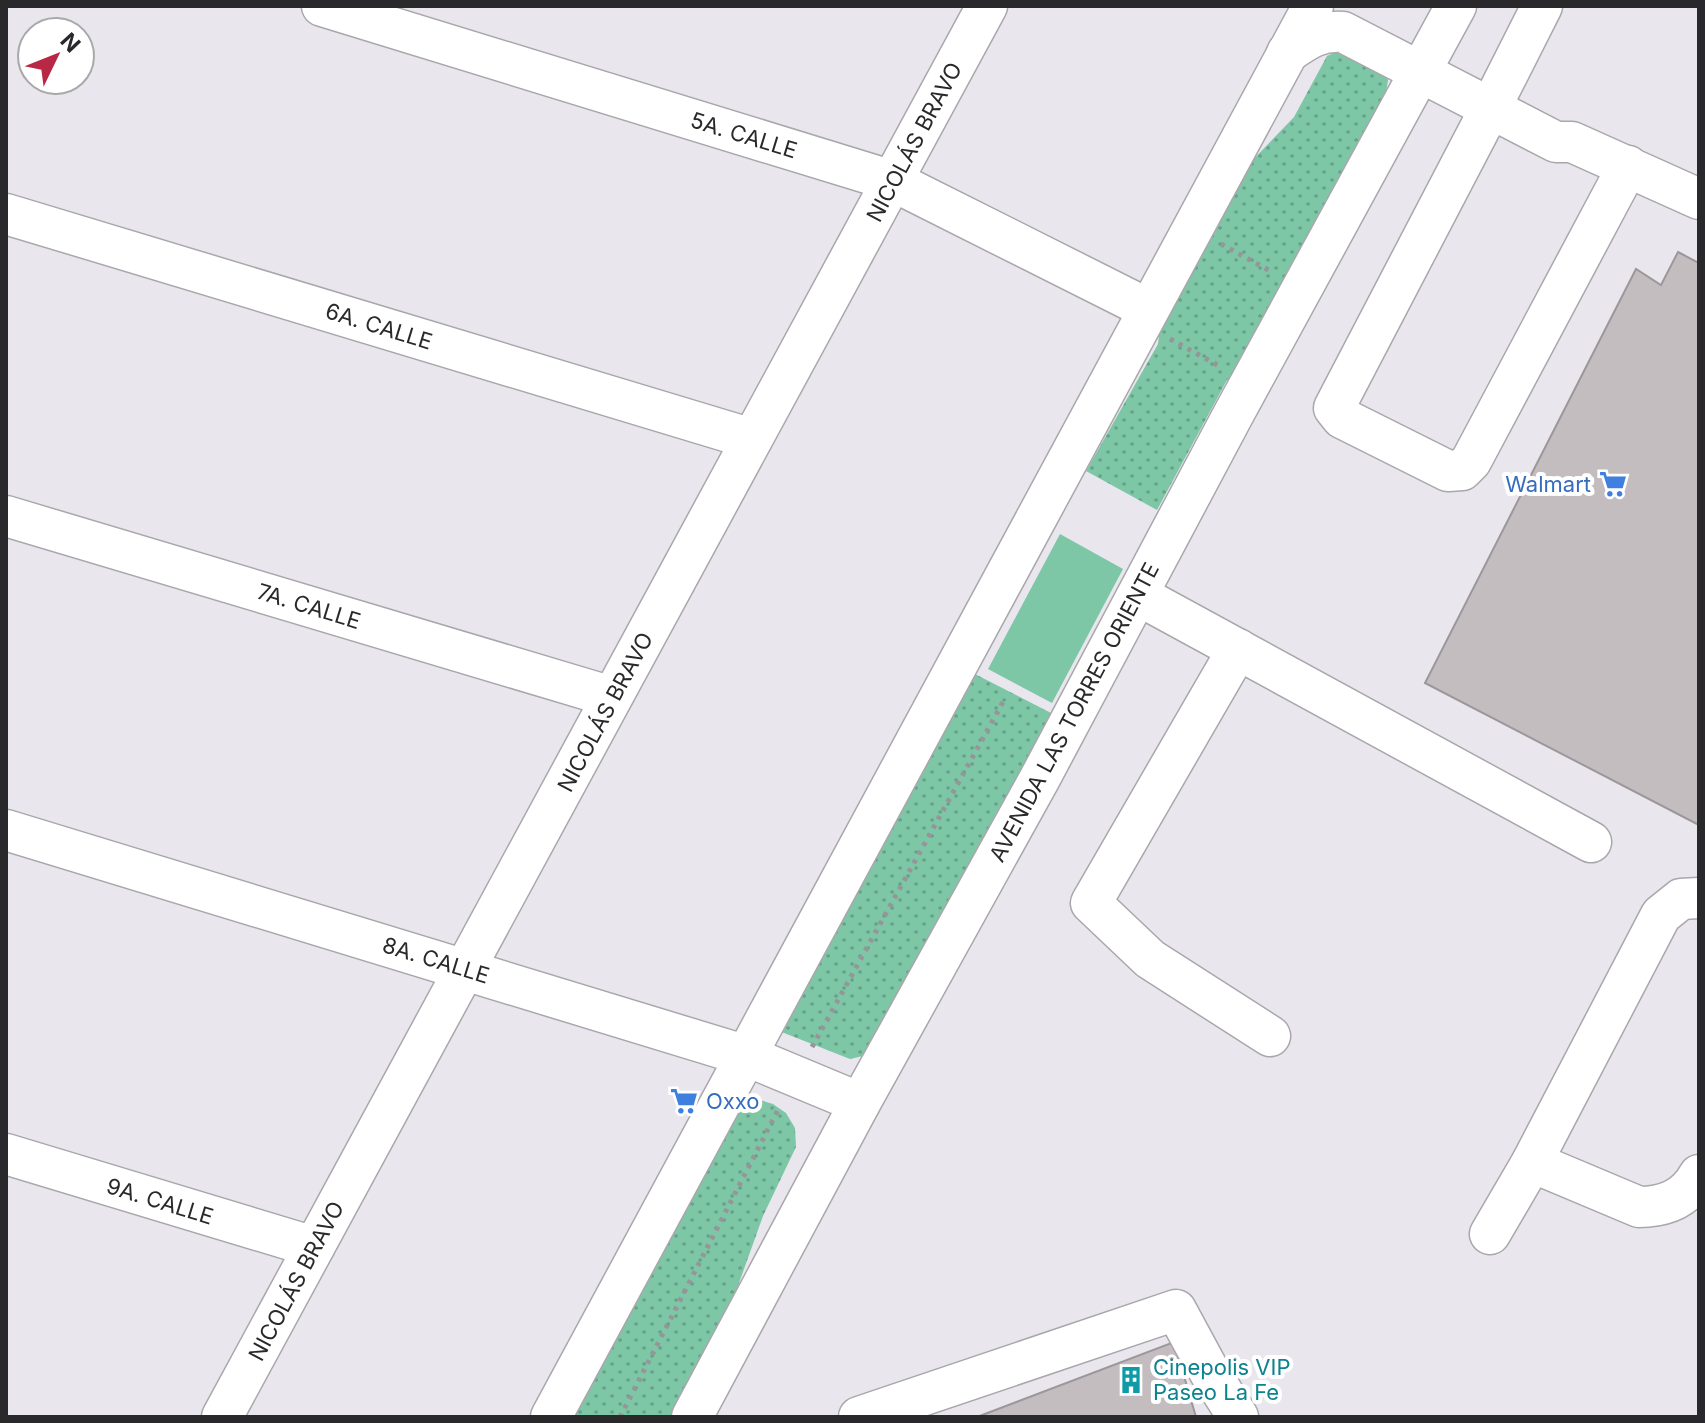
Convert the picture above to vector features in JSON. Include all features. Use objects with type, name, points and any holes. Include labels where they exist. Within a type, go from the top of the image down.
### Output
[{"type":"street","name":"5A. CALLE","points":[[322,6],[893,181],[1144,317]]},
{"type":"street","name":"NICOLÁS BRAVO","points":[[222,1417],[987,6]]},
{"type":"street","points":[[551,1417],[1313,6]]},
{"type":"street","points":[[1355,6],[1374,28],[1426,62],[1495,100],[1562,127],[1572,142],[1699,199]]},
{"type":"street","name":"AVENIDA LAS TORRES ORIENTE","points":[[692,1417],[1456,6]]},
{"type":"street","points":[[1542,6],[1336,400],[1334,408],[1342,418],[1448,471],[1456,472],[1467,467],[1628,166]]},
{"type":"street","points":[[1287,53],[1315,34],[1330,31],[1343,32],[1426,62]]},
{"type":"street","name":"6A. CALLE","points":[[6,214],[752,439]]},
{"type":"street","name":"7A. CALLE","points":[[6,516],[612,697]]},
{"type":"street","points":[[1138,595],[1591,842]]},
{"type":"street","points":[[1238,649],[1091,903],[1150,959],[1270,1036]]},
{"type":"street","name":"8A. CALLE","points":[[6,830],[747,1056],[860,1103]]},
{"type":"street","points":[[1490,1234],[1532,1162],[1661,915],[1681,899],[1699,898]]},
{"type":"street","name":"9A. CALLE","points":[[6,1154],[314,1247]]},
{"type":"street","points":[[1532,1162],[1639,1207],[1657,1207],[1675,1200],[1686,1193],[1699,1175]]},
{"type":"street","points":[[859,1417],[1176,1310],[1238,1417]]},
{"type":"path","points":[[1192,228],[1302,288]]},
{"type":"path","points":[[1144,317],[1251,383]]},
{"type":"green space","points":[[1345,48],[1377,59],[1388,80],[1385,100],[1239,370],[1227,380],[1157,510],[1086,471],[1158,344],[1160,326],[1245,168],[1294,117],[1327,56]]},
{"type":"green space","points":[[1060,534],[1123,569],[1052,703],[988,669]]},
{"type":"green space","points":[[973,673],[1053,714],[867,1055],[850,1059],[779,1031]]},
{"type":"green space","points":[[756,1099],[773,1104],[786,1113],[795,1128],[796,1147],[763,1216],[729,1311],[672,1417],[571,1417],[742,1102]]},
{"type":"building","name":"Walmart","points":[[1678,252],[1699,263],[1699,825],[1425,683],[1636,269],[1661,285]]},
{"type":"building","name":"Cinepolis VIP Paseo La Fe","points":[[1174,1342],[1196,1417],[977,1417]]},
{"type":"place","name":"Walmart","points":[[1613,484]]},
{"type":"place","name":"Oxxo","points":[[684,1101]]},
{"type":"place","name":"Cinepolis VIP Paseo La Fe","points":[[1131,1380]]}]
